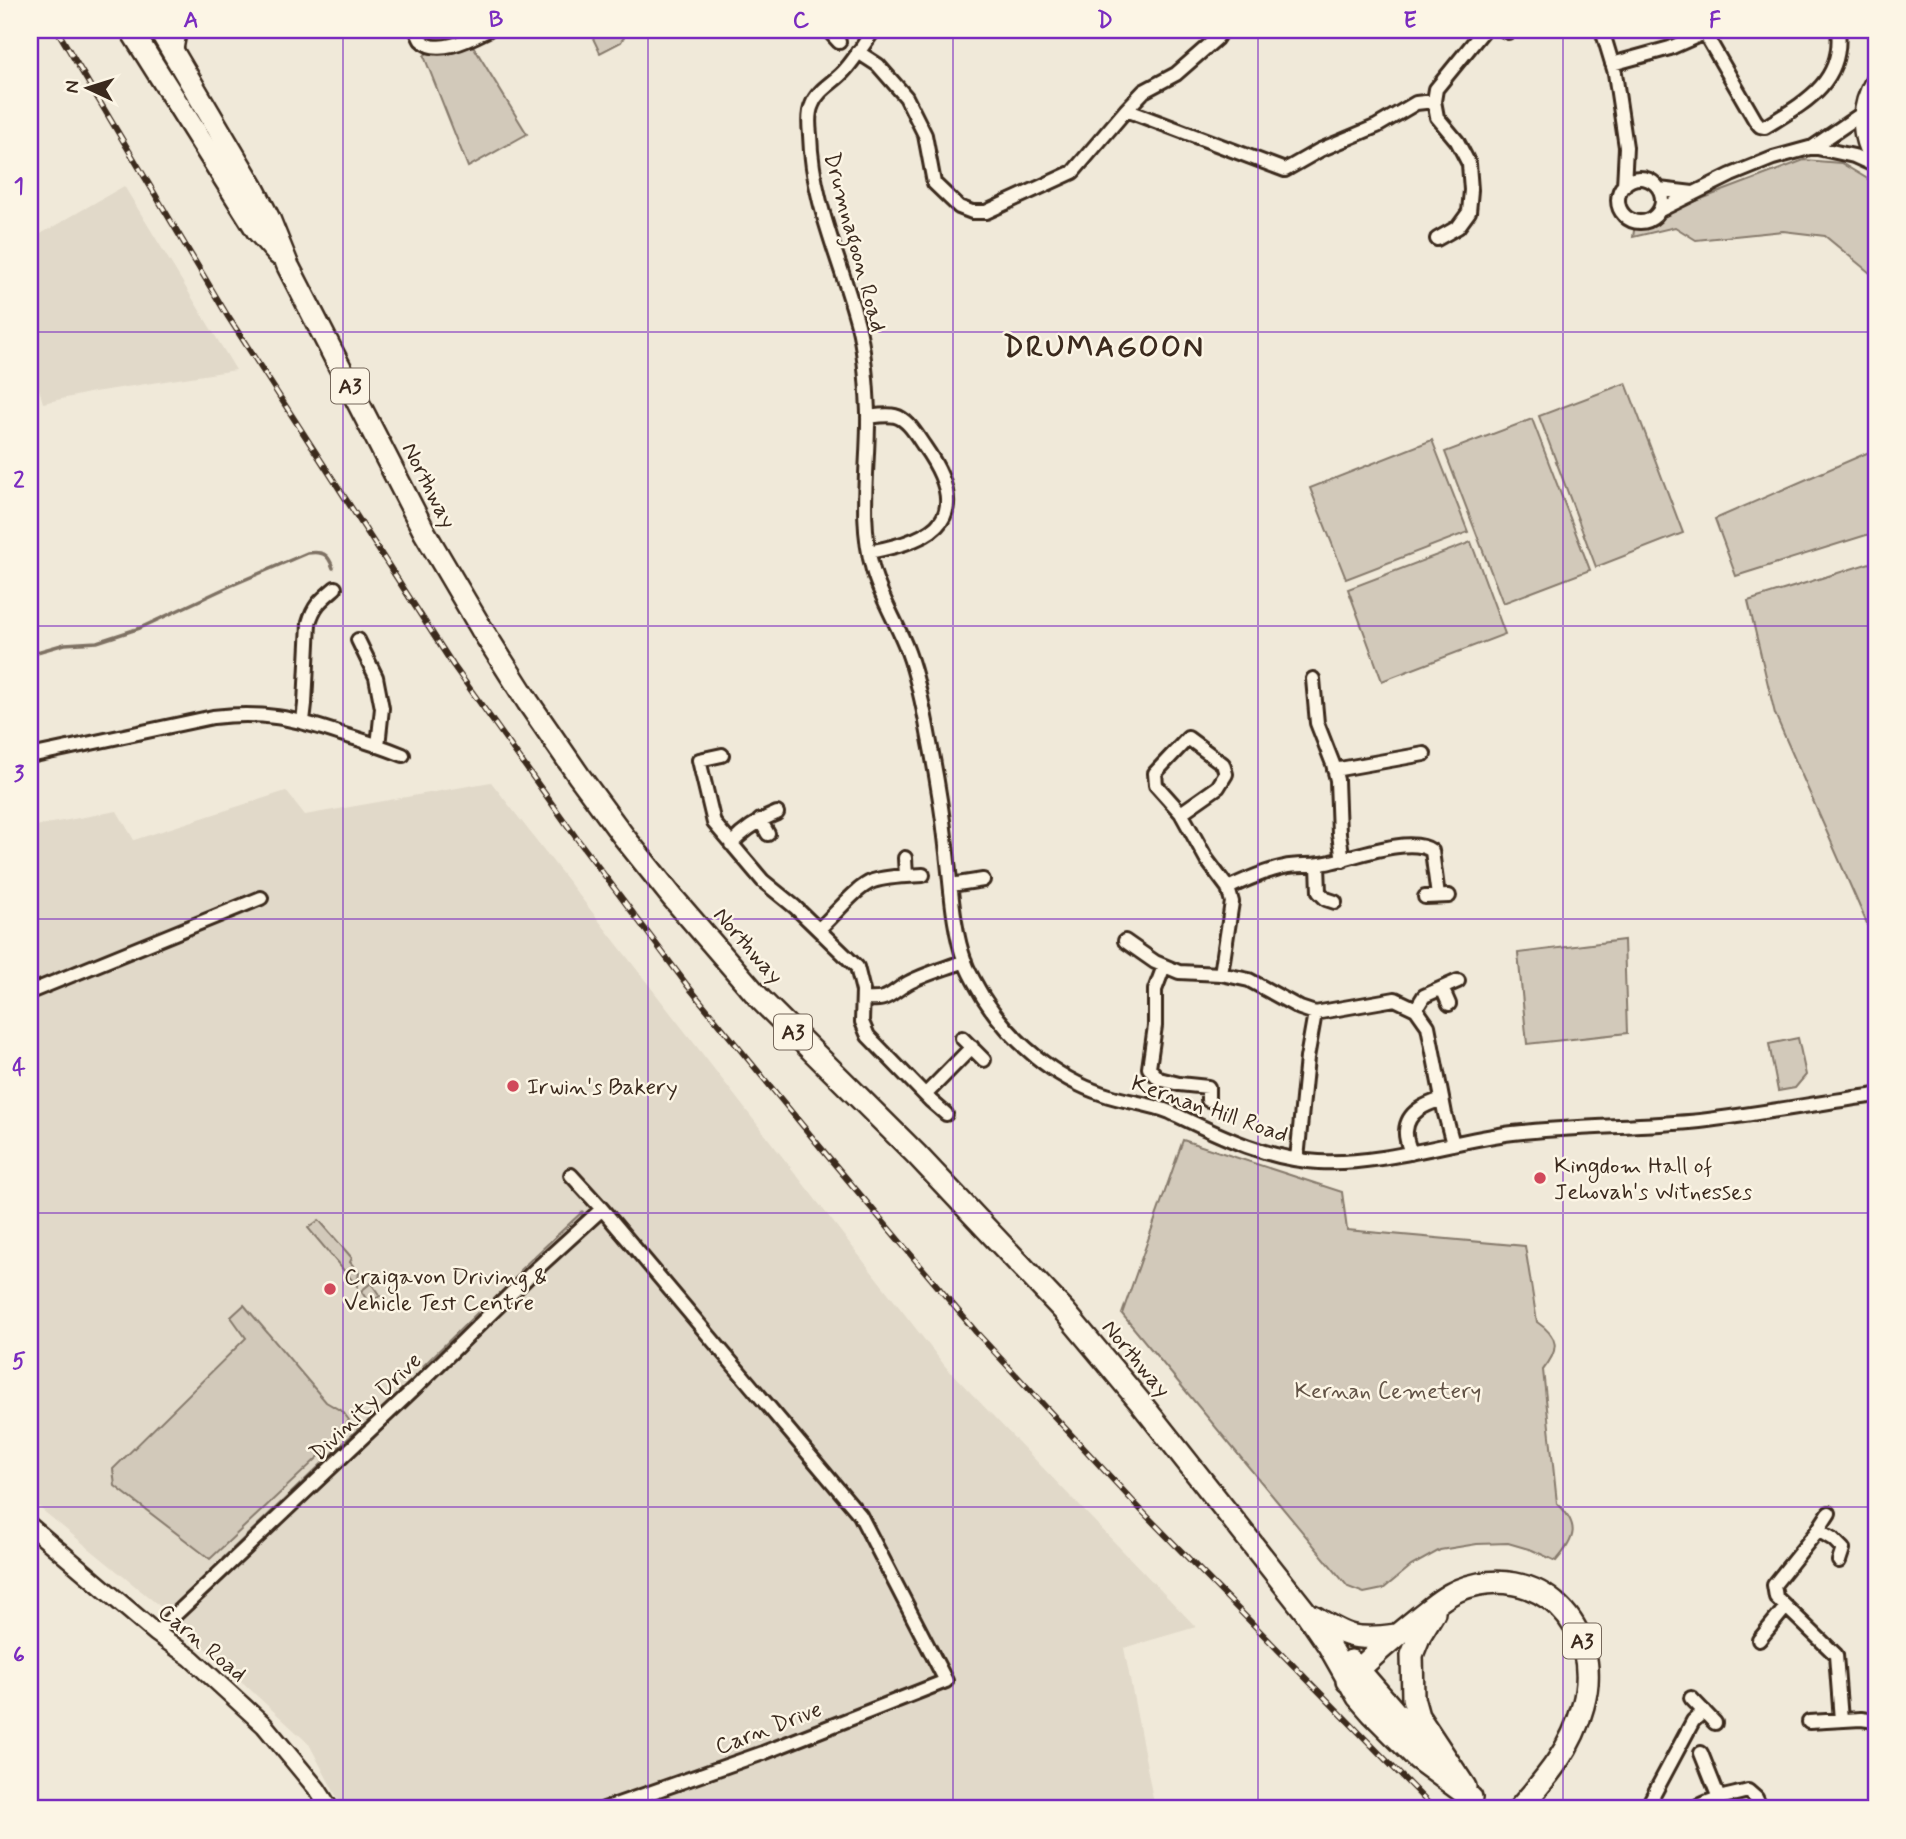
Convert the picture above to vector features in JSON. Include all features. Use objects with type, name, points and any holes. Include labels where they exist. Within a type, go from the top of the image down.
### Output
[{"type":"highway","name":"Northway","points":[[144,32],[174,52],[252,186],[288,266],[410,506],[481,628],[528,702],[624,837],[761,1000],[916,1154],[1065,1312],[1305,1611],[1329,1646],[1349,1659],[1352,1675],[1477,1804]]},
{"type":"highway","name":"Northway","points":[[144,32],[257,230],[288,266]]},
{"type":"highway","name":"A3","points":[[1352,1675],[1396,1635],[1440,1601],[1458,1591],[1499,1582],[1522,1584],[1542,1594],[1562,1609],[1576,1626],[1584,1647],[1587,1672],[1584,1704],[1572,1736],[1553,1770],[1525,1803]]},
{"type":"highway","points":[[1440,1601],[1420,1634],[1412,1655],[1413,1698],[1418,1716],[1477,1804]]},
{"type":"highway","points":[[1305,1611],[1352,1637],[1366,1639],[1396,1635]]},
{"type":"highway","points":[[1352,1675],[1441,1775],[1477,1804]]},
{"type":"main road","points":[[174,52],[178,30]]},
{"type":"main road","points":[[1876,80],[1868,93],[1863,113],[1863,128],[1876,164]]},
{"type":"main road","name":"Carn Road","points":[[30,1526],[156,1633],[191,1658],[264,1725],[317,1789],[330,1809]]},
{"type":"street","points":[[416,30],[422,41],[434,47],[451,46],[488,30]]},
{"type":"street","points":[[830,30],[839,42]]},
{"type":"street","points":[[858,51],[878,65],[906,97],[925,135],[934,183],[959,207],[972,212],[986,212],[1073,172],[1144,91],[1176,74],[1216,39],[1222,30]]},
{"type":"street","points":[[1437,239],[1458,227],[1469,212],[1471,190],[1469,164],[1457,141],[1437,117],[1434,101],[1436,89],[1484,30]]},
{"type":"street","points":[[1602,30],[1612,64],[1626,147],[1624,186],[1619,207],[1628,218],[1642,222],[1656,216],[1660,210],[1662,196],[1659,189],[1650,181],[1639,179],[1624,186]]},
{"type":"street","points":[[1612,64],[1670,48],[1704,31],[1755,120],[1759,126],[1765,127],[1804,103],[1822,88],[1832,69],[1839,45],[1838,30]]},
{"type":"street","name":"Drumnagoon Road","points":[[867,447],[867,379],[858,327],[814,183],[809,123],[812,103],[827,85],[840,76],[871,34]]},
{"type":"street","points":[[1126,110],[1285,170],[1320,150],[1377,126],[1416,103],[1434,101]]},
{"type":"street","points":[[1660,210],[1694,192],[1773,158],[1813,147],[1863,113]]},
{"type":"street","points":[[1626,147],[1639,179]]},
{"type":"street","points":[[1813,147],[1876,164]]},
{"type":"street","points":[[1659,189],[1694,192]]},
{"type":"street","points":[[868,417],[895,415],[906,422],[929,453],[943,478],[948,498],[946,513],[932,531],[910,542],[869,552]]},
{"type":"street","name":"Kernan Hill Road","points":[[867,447],[864,520],[869,552],[873,571],[909,653],[925,714],[943,819],[956,928],[965,961],[982,995],[1002,1024],[1029,1052],[1075,1083],[1105,1095],[1164,1110],[1233,1142],[1269,1154],[1312,1162],[1339,1163],[1518,1133],[1701,1121],[1876,1095]]},
{"type":"street","points":[[303,721],[312,610],[335,588]]},
{"type":"street","points":[[358,640],[376,677],[382,708],[378,746]]},
{"type":"street","points":[[1313,679],[1317,723],[1335,770],[1343,860]]},
{"type":"street","points":[[30,756],[237,714],[276,716],[303,721],[403,755]]},
{"type":"street","points":[[1181,813],[1218,787],[1226,774],[1223,764],[1188,738],[1155,773],[1156,785],[1181,813],[1207,860],[1228,888],[1232,902],[1221,974]]},
{"type":"street","points":[[1335,770],[1408,750],[1424,754]]},
{"type":"street","points":[[722,755],[699,760],[715,823],[762,881],[795,907],[858,967],[863,999],[862,1022],[868,1036],[925,1096],[946,1114]]},
{"type":"street","points":[[731,844],[745,830],[777,813]]},
{"type":"street","points":[[760,820],[768,834]]},
{"type":"street","points":[[1228,888],[1285,866],[1318,865],[1415,845],[1432,851],[1438,896]]},
{"type":"street","points":[[905,858],[906,876]]},
{"type":"street","points":[[1318,865],[1320,892],[1326,899],[1337,902]]},
{"type":"street","points":[[819,929],[871,881],[923,875]]},
{"type":"street","points":[[951,885],[983,880]]},
{"type":"street","points":[[30,992],[261,898]]},
{"type":"street","points":[[1125,941],[1155,962],[1179,972],[1221,974],[1249,981],[1300,1009],[1315,1013],[1395,999],[1416,1009],[1428,1026],[1433,1044],[1453,1143]]},
{"type":"street","points":[[863,999],[887,998],[907,983],[965,961]]},
{"type":"street","points":[[1164,966],[1155,990],[1155,1026],[1149,1068],[1159,1079],[1208,1087],[1208,1100]]},
{"type":"street","points":[[1416,1009],[1424,996],[1458,981]]},
{"type":"street","points":[[1442,988],[1449,1004]]},
{"type":"street","points":[[1297,1159],[1307,1058],[1315,1013]]},
{"type":"street","points":[[962,1038],[984,1060]]},
{"type":"street","points":[[925,1096],[972,1047]]},
{"type":"street","points":[[1411,1153],[1405,1132],[1407,1123],[1413,1114],[1425,1105],[1443,1099]]},
{"type":"street","points":[[571,1175],[602,1209]]},
{"type":"street","name":"Divinity Drive","points":[[156,1633],[602,1209]]},
{"type":"street","name":"Carn Drive","points":[[602,1209],[860,1516],[946,1681],[763,1753],[604,1809]]},
{"type":"street","points":[[1829,1513],[1774,1585],[1776,1597],[1836,1655],[1841,1720]]},
{"type":"street","points":[[1818,1530],[1843,1549],[1839,1561]]},
{"type":"street","points":[[1759,1640],[1786,1606]]},
{"type":"street","points":[[1692,1698],[1715,1723]]},
{"type":"street","points":[[1646,1809],[1693,1721],[1704,1711]]},
{"type":"street","points":[[1809,1722],[1861,1719],[1876,1721]]},
{"type":"street","points":[[1700,1753],[1719,1798]]},
{"type":"street","points":[[1695,1809],[1719,1798],[1748,1791],[1756,1798],[1761,1809]]},
{"type":"shaded area","points":[[124,186],[236,370],[94,392],[43,403],[30,357],[30,240]]},
{"type":"shaded area","points":[[491,782],[945,1366],[1196,1627],[1124,1648],[1155,1809],[343,1809],[309,1744],[162,1608],[30,1500],[30,827],[117,811],[134,840],[286,791],[305,815]]},
{"type":"green space","points":[[589,30],[628,30],[621,42],[600,53]]},
{"type":"green space","points":[[472,44],[527,134],[468,167],[424,56],[429,50],[453,52]]},
{"type":"green space","points":[[1804,160],[1841,163],[1876,184],[1876,278],[1825,236],[1783,231],[1696,240],[1675,227],[1633,237],[1635,224]]},
{"type":"green space","points":[[1626,383],[1683,533],[1596,567],[1539,416]]},
{"type":"green space","points":[[1532,419],[1590,570],[1503,603],[1445,452]]},
{"type":"green space","points":[[1432,440],[1468,532],[1346,579],[1310,488]]},
{"type":"green space","points":[[1876,449],[1876,532],[1736,576],[1715,519]]},
{"type":"green space","points":[[1471,542],[1505,634],[1382,681],[1348,589]]},
{"type":"green space","points":[[1876,561],[1876,944],[1775,714],[1748,601]]},
{"type":"green space","points":[[1624,940],[1627,1033],[1527,1044],[1518,953]]},
{"type":"green space","points":[[1798,1038],[1806,1075],[1795,1088],[1778,1091],[1769,1044]]},
{"type":"green space","name":"Kernan Cemetery","points":[[1183,1140],[1342,1192],[1347,1230],[1525,1246],[1537,1322],[1550,1333],[1555,1344],[1549,1363],[1543,1370],[1557,1503],[1569,1518],[1573,1532],[1568,1545],[1556,1561],[1508,1543],[1477,1544],[1440,1550],[1411,1566],[1383,1589],[1364,1593],[1348,1587],[1122,1314]]},
{"type":"green space","points":[[583,1211],[579,1223],[520,1275],[520,1270]]},
{"type":"green space","points":[[319,1220],[352,1258],[350,1262],[359,1273],[357,1286],[308,1228]]},
{"type":"green space","points":[[371,1283],[380,1296],[369,1303],[361,1291]]},
{"type":"green space","points":[[244,1305],[326,1402],[343,1412],[349,1420],[347,1430],[210,1559],[115,1486],[113,1469],[246,1338],[231,1317]]},
{"type":"green space","points":[[477,1313],[478,1316],[429,1364],[424,1365]]},
{"type":"green space","points":[[361,1426],[360,1430],[223,1558]]},
{"type":"waterway","points":[[30,654],[65,644],[97,642],[140,628],[307,553],[324,554],[333,568]]},
{"type":"railway","points":[[57,30],[227,315],[453,665],[575,836],[687,985],[976,1332],[1142,1511],[1434,1809]]},
{"type":"place","name":"Irwin's Bakery","points":[[513,1086]]},
{"type":"place","name":"Kingdom Hall of Jehovah's Witnesses","points":[[1540,1178]]},
{"type":"place","name":"Craigavon Driving & Vehicle Test Centre","points":[[330,1289]]},
{"type":"district","name":"DRUMAGOON","points":[[1104,346]]}]
